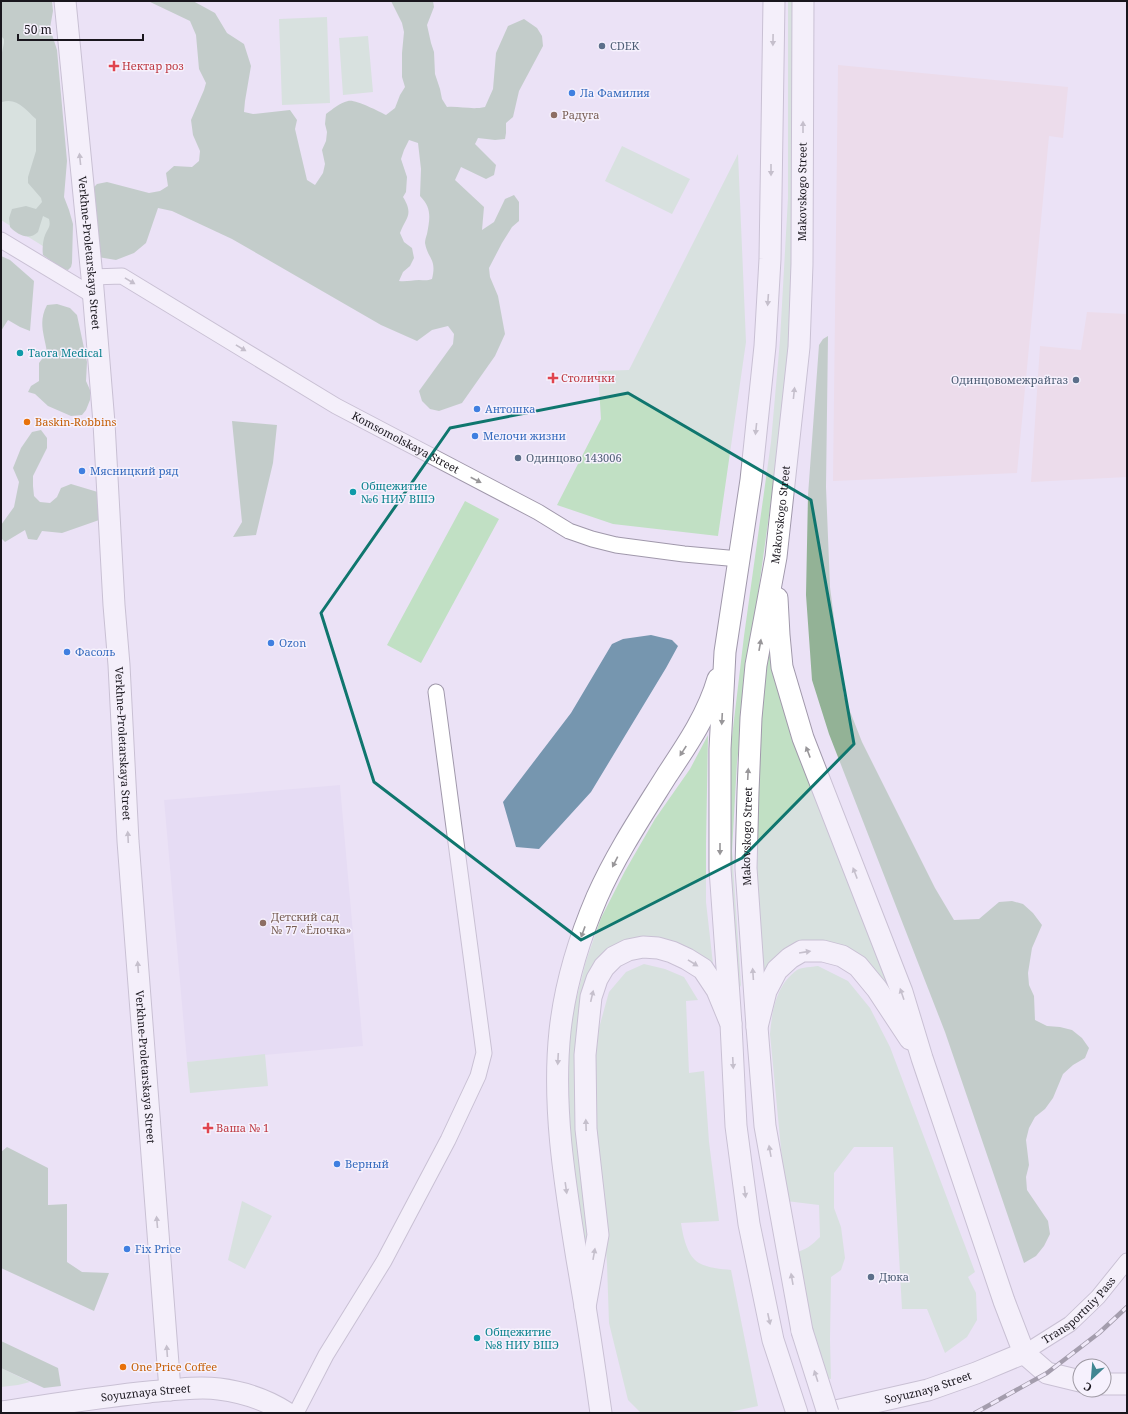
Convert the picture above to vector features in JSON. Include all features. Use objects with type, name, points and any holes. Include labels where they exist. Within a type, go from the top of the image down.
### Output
[{"type":"street","name":"Verkhne-Proletarskaya Street","points":[[65,1],[93,286],[104,423],[128,841],[170,1390]]},
{"type":"street","points":[[774,1],[770,259],[764,346],[751,480],[726,652],[720,749],[720,869],[731,1024],[736,1126],[749,1224],[773,1340],[797,1413]]},
{"type":"street","name":"Makovskogo Street","points":[[803,1],[802,264],[799,348],[776,557],[756,665],[751,718],[746,868],[765,1126],[802,1332],[828,1413]]},
{"type":"street","points":[[1,240],[93,286]]},
{"type":"street","name":"Komsomolskaya Street","points":[[93,286],[122,276],[336,406],[538,512],[569,531],[600,541],[684,554],[739,559]]},
{"type":"street","points":[[776,557],[782,667],[792,704],[803,738],[902,992],[922,1058],[1004,1301],[1024,1353],[1047,1373],[1072,1379]]},
{"type":"street","points":[[601,1413],[570,1218],[562,1154],[558,1072],[560,1030],[565,998],[574,961],[584,930],[598,896],[642,815],[705,713],[715,689],[726,652]]},
{"type":"street","points":[[296,1413],[326,1355],[384,1261],[448,1140],[478,1076],[484,1053],[436,692]]},
{"type":"street","points":[[585,1307],[598,1235],[586,1128],[585,1055],[591,997],[597,979],[604,966],[614,957],[628,950],[643,947],[658,948],[672,952],[703,969],[717,990],[731,1024]]},
{"type":"street","points":[[757,1027],[766,991],[777,970],[790,958],[802,951],[823,951],[842,956],[858,966],[876,989],[922,1058]]},
{"type":"street","name":"Transportniy Pass","points":[[1024,1353],[1070,1324],[1098,1297],[1127,1261]]},
{"type":"street","name":"Soyuznaya Street","points":[[828,1413],[928,1390],[976,1373],[1024,1353]]},
{"type":"street","points":[[1112,1384],[1127,1384]]},
{"type":"street","name":"Soyuznaya Street","points":[[1,1412],[120,1395],[170,1390],[218,1389],[254,1397],[273,1404],[287,1413]]},
{"type":"highlighted area","points":[[628,393],[811,500],[854,744],[742,858],[581,940],[374,782],[321,613],[450,428]]},
{"type":"shaded area","points":[[838,65],[1068,87],[1063,138],[1049,136],[1017,473],[833,481]]},
{"type":"shaded area","points":[[1087,312],[1127,314],[1127,477],[1031,482],[1040,346],[1081,350]]},
{"type":"shaded area","name":"Детский сад № 77 «Ёлочка»","points":[[340,785],[363,1046],[187,1062],[164,800]]},
{"type":"green space","points":[[1,1],[52,1],[53,11],[50,28],[57,50],[67,161],[64,197],[73,224],[72,263],[68,270],[63,269],[43,255],[43,242],[49,226],[49,219],[43,216],[38,232],[31,236],[24,236],[10,227],[9,218],[12,209],[26,206],[36,209],[42,202],[41,198],[28,183],[28,177],[36,151],[36,119],[25,108],[17,103],[7,101],[2,102],[1,104],[1,57],[4,39],[1,36]]},
{"type":"green space","points":[[148,1],[193,1],[215,13],[227,33],[244,44],[251,66],[244,112],[253,114],[290,110],[297,120],[295,129],[307,180],[315,185],[323,173],[325,164],[322,150],[326,141],[327,132],[325,124],[326,114],[336,106],[351,101],[367,106],[386,115],[395,108],[405,87],[402,77],[404,32],[402,23],[391,1],[433,1],[434,7],[427,25],[434,52],[435,74],[442,99],[447,107],[485,107],[493,89],[496,53],[508,26],[524,19],[537,28],[542,36],[543,46],[519,91],[513,117],[506,123],[505,139],[495,140],[478,138],[475,144],[496,165],[494,175],[486,179],[461,167],[455,180],[484,207],[482,230],[494,222],[505,199],[514,195],[519,202],[519,221],[512,227],[489,268],[490,277],[498,296],[505,334],[495,356],[462,403],[439,411],[430,409],[422,401],[419,391],[453,344],[454,334],[448,326],[432,330],[417,341],[381,325],[232,239],[172,211],[158,208],[146,243],[134,253],[116,260],[98,257],[90,191],[97,184],[107,182],[149,193],[160,191],[168,186],[166,173],[174,166],[192,167],[199,161],[200,151],[193,135],[191,120],[206,83],[199,69],[196,35],[190,21]],"holes":[[[409,140],[418,143],[421,169],[420,196],[427,205],[429,214],[429,223],[425,243],[426,249],[433,263],[433,272],[432,279],[430,280],[399,281],[403,272],[410,266],[414,258],[412,248],[404,242],[400,233],[408,216],[408,208],[403,197],[406,192],[407,177],[401,159]]]},
{"type":"green space","points":[[788,1],[796,1],[796,196],[789,342],[779,444],[752,637],[737,762],[732,851],[741,985],[738,991],[726,849],[729,762],[744,636],[771,442],[780,340],[788,198]]},
{"type":"green space","points":[[38,2],[67,261],[1,220],[1,7]]},
{"type":"green space","points":[[327,17],[330,103],[282,105],[279,19]]},
{"type":"green space","points":[[368,36],[373,92],[343,95],[339,38]]},
{"type":"green space","points":[[622,146],[690,179],[672,214],[605,181]]},
{"type":"green space","points":[[738,154],[746,342],[718,536],[613,524],[557,505],[601,419],[598,371],[629,370]]},
{"type":"green space","points":[[1,256],[10,260],[34,281],[30,331],[8,320],[1,331]]},
{"type":"green space","points":[[57,304],[70,308],[77,315],[87,362],[86,381],[90,390],[90,400],[82,415],[71,416],[48,406],[35,394],[28,392],[31,386],[39,381],[39,363],[47,352],[42,328],[44,311],[47,305]]},
{"type":"green space","points":[[828,336],[826,487],[830,587],[844,696],[862,742],[935,888],[954,920],[979,919],[999,902],[1012,901],[1023,904],[1033,913],[1042,925],[1032,948],[1028,973],[1029,985],[1034,996],[1035,1020],[1047,1026],[1072,1030],[1082,1038],[1089,1048],[1085,1058],[1073,1065],[1063,1074],[1053,1098],[1045,1109],[1035,1117],[1029,1128],[1026,1140],[1029,1165],[1026,1177],[1027,1190],[1048,1221],[1050,1234],[1044,1246],[1036,1256],[1024,1263],[945,1032],[829,734],[812,680],[806,595],[808,495],[819,345],[823,339]]},
{"type":"green space","points":[[232,421],[277,425],[273,463],[256,535],[233,537],[242,522]]},
{"type":"green space","points":[[41,430],[47,438],[47,448],[33,476],[34,496],[40,502],[50,503],[57,497],[61,488],[71,484],[101,493],[102,519],[62,533],[42,531],[37,540],[28,539],[25,530],[5,542],[1,538],[1,525],[14,507],[19,482],[13,468],[21,448],[32,432]]},
{"type":"green space","points":[[465,501],[499,519],[421,663],[387,645]]},
{"type":"green space","points":[[770,617],[897,1003],[848,948],[771,963],[762,973],[753,864],[757,755]]},
{"type":"green space","points":[[708,735],[706,902],[713,964],[689,950],[660,943],[594,969],[591,1232],[583,1243],[569,1164],[567,1036],[586,961],[601,918],[625,871],[655,819],[690,769]]},
{"type":"green space","points":[[644,964],[665,969],[684,977],[698,1000],[686,1001],[689,1073],[704,1071],[709,1142],[719,1221],[681,1223],[686,1245],[691,1256],[695,1260],[706,1266],[731,1270],[758,1406],[725,1413],[641,1413],[628,1400],[609,1323],[607,1264],[595,1124],[594,1072],[599,1028],[609,992],[626,972]]},
{"type":"green space","points":[[818,966],[848,981],[870,1008],[890,1047],[975,1272],[968,1277],[976,1293],[977,1320],[967,1337],[945,1353],[927,1309],[902,1309],[893,1147],[854,1147],[834,1173],[834,1208],[841,1227],[845,1258],[841,1270],[831,1277],[831,1379],[826,1378],[808,1324],[794,1253],[808,1247],[820,1237],[819,1205],[786,1201],[770,1034],[776,999],[784,983],[799,969]]},
{"type":"green space","points":[[265,1054],[268,1086],[190,1093],[187,1062]]},
{"type":"green space","points":[[7,1147],[48,1168],[48,1205],[67,1204],[67,1262],[82,1272],[109,1273],[94,1311],[1,1268],[1,1152]]},
{"type":"green space","points":[[242,1201],[272,1216],[245,1269],[228,1260]]},
{"type":"green space","points":[[1,1341],[58,1368],[61,1386],[44,1388],[1,1368]]},
{"type":"green space","points":[[1,1368],[30,1382],[1,1387]]},
{"type":"water","points":[[651,635],[672,640],[678,646],[591,792],[539,849],[516,847],[503,802],[571,713],[612,644],[623,639]]},
{"type":"railway","points":[[975,1413],[1047,1373],[1099,1333],[1127,1307]]},
{"type":"place","name":"CDEK","points":[[602,46]]},
{"type":"place","name":"Нектар роз","points":[[114,66]]},
{"type":"place","name":"Ла Фамилия","points":[[572,93]]},
{"type":"place","name":"Радуга","points":[[554,115]]},
{"type":"place","name":"Taora Medical","points":[[20,353]]},
{"type":"place","name":"Столички","points":[[553,378]]},
{"type":"place","name":"Одинцовомежрайгаз","points":[[1076,380]]},
{"type":"place","name":"Антошка","points":[[477,409]]},
{"type":"place","name":"Baskin-Robbins","points":[[27,422]]},
{"type":"place","name":"Мелочи жизни","points":[[475,436]]},
{"type":"place","name":"Одинцово 143006","points":[[518,458]]},
{"type":"place","name":"Мясницкий ряд","points":[[82,471]]},
{"type":"place","name":"Общежитие №6 НИУ ВШЭ","points":[[353,492]]},
{"type":"place","name":"Ozon","points":[[271,643]]},
{"type":"place","name":"Фасоль","points":[[67,652]]},
{"type":"place","name":"Детский сад № 77 «Ёлочка»","points":[[263,923]]},
{"type":"place","name":"Ваша № 1","points":[[208,1128]]},
{"type":"place","name":"Верный","points":[[337,1164]]},
{"type":"place","name":"Fix Price","points":[[127,1249]]},
{"type":"place","name":"Дюка","points":[[871,1277]]},
{"type":"place","name":"Общежитие №8 НИУ ВШЭ","points":[[477,1338]]},
{"type":"place","name":"One Price Coffee","points":[[123,1367]]}]
